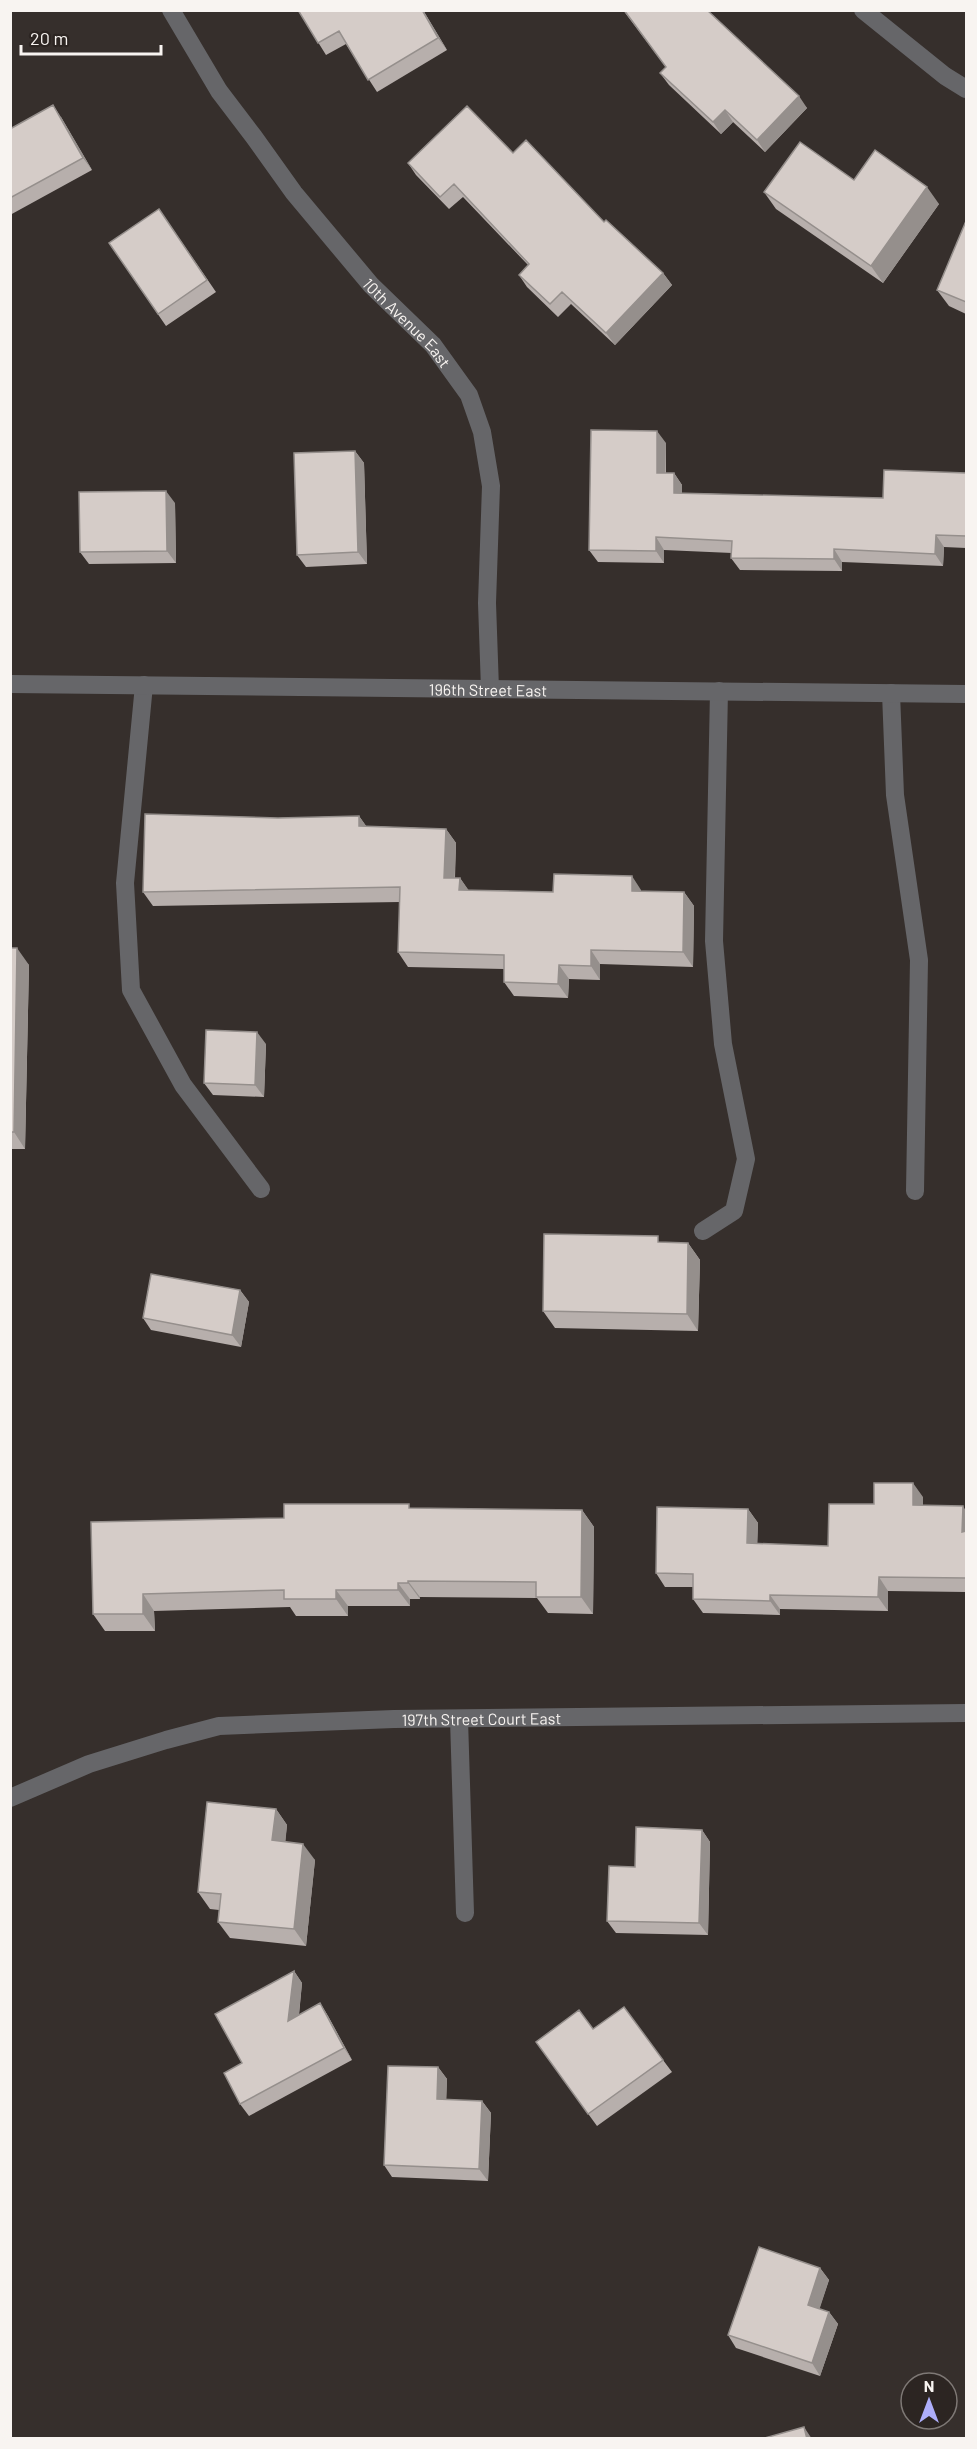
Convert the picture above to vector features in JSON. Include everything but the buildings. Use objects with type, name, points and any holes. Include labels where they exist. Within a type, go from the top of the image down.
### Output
[{"type":"street","name":"10th Avenue East","points":[[171,10],[219,91],[254,136],[294,194],[371,285],[433,345],[469,395],[482,432],[491,486],[487,603],[490,689]]},
{"type":"street","points":[[863,10],[945,76],[966,89]]},
{"type":"street","name":"196th Street East","points":[[10,684],[966,694]]},
{"type":"street","points":[[144,685],[124,883],[131,990],[183,1085],[261,1189]]},
{"type":"street","points":[[703,1231],[734,1211],[746,1159],[723,1044],[714,941],[719,691]]},
{"type":"street","points":[[891,693],[895,795],[919,960],[915,1191]]},
{"type":"street","name":"197th Street Court East","points":[[10,1798],[89,1764],[219,1726],[459,1719],[966,1713]]},
{"type":"street","points":[[459,1719],[465,1913]]}]
